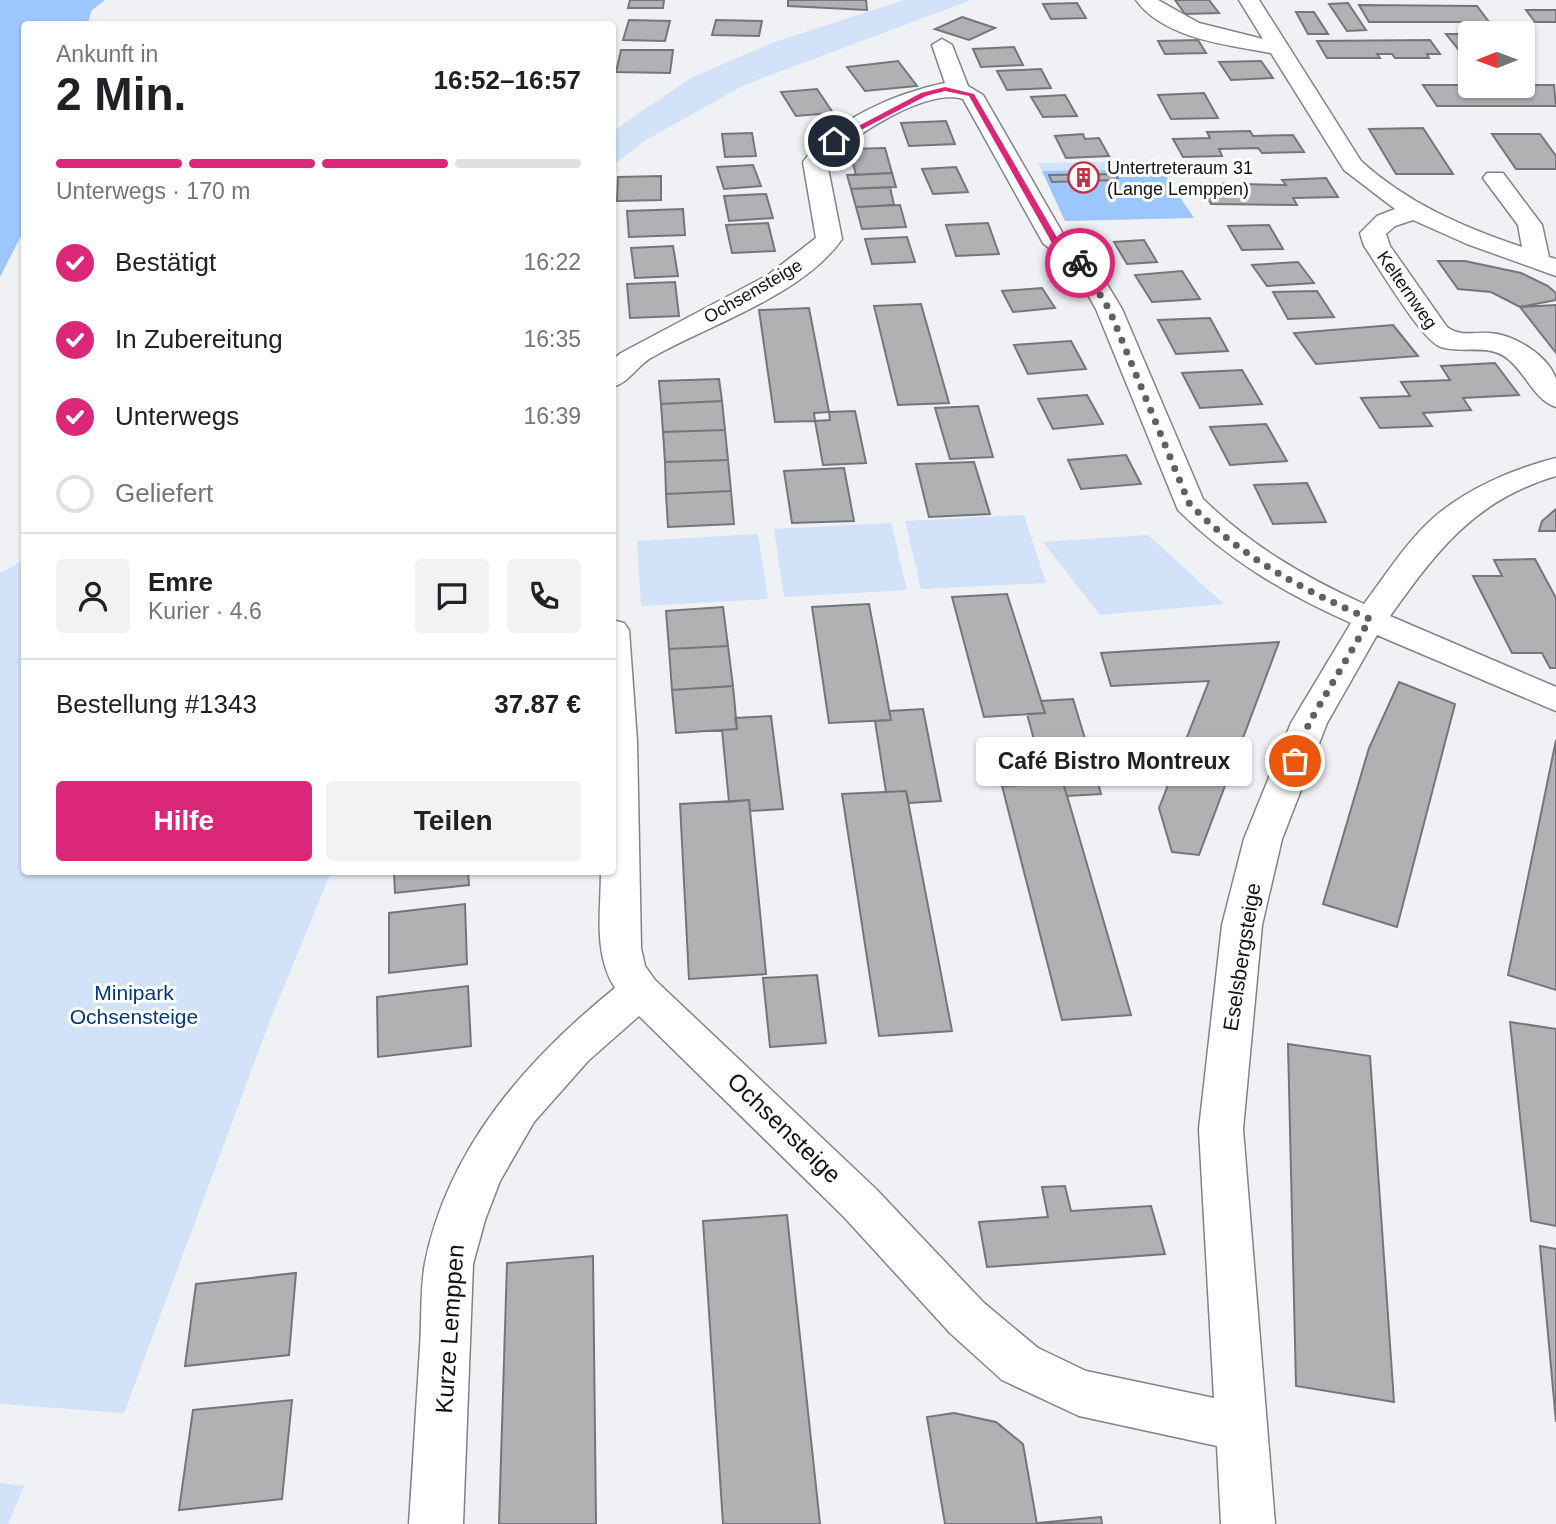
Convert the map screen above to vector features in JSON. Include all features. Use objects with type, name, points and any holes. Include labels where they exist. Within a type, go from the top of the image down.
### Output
[{"type":"street","points":[[1146,0],[1177,21],[1223,36],[1280,48]]},
{"type":"street","points":[[1249,0],[1352,165],[1380,192],[1413,211],[1547,265]]},
{"type":"street","points":[[942,45],[958,90],[972,95],[1056,243],[1084,266],[1109,309],[1189,503],[1207,522],[1262,566],[1312,593],[1556,700]]},
{"type":"street","name":"Ochsensteige","points":[[616,372],[646,349],[798,268],[822,248],[829,239],[815,162],[834,141],[923,95],[945,89],[958,90]]},
{"type":"street","points":[[1495,178],[1530,225],[1547,265]]},
{"type":"street","name":"Kelternweg","points":[[1413,211],[1386,221],[1373,233],[1377,246],[1437,333],[1443,339],[1461,343],[1487,341],[1512,349],[1556,398]]},
{"type":"street","name":"Eselsbergsteige","points":[[1248,1524],[1221,1129],[1242,925],[1263,839],[1309,723],[1370,619],[1443,526],[1472,504],[1535,473],[1556,467]]},
{"type":"street","name":"Ochsensteige","points":[[616,694],[621,948],[625,969],[640,991],[860,1203],[967,1318],[1020,1364],[1079,1394],[1240,1427]]},
{"type":"street","name":"Kurze Lemppen","points":[[436,1524],[449,1264],[458,1225],[502,1132],[535,1086],[583,1036],[640,991]]},
{"type":"green space","points":[[904,0],[971,0],[744,85],[646,140],[616,163],[616,129],[691,78],[772,43]]},
{"type":"green space","points":[[1157,161],[1161,169],[1042,171],[1038,163]]},
{"type":"green space","points":[[1024,515],[1046,583],[921,589],[905,521]]},
{"type":"green space","points":[[891,523],[907,590],[784,597],[774,529]]},
{"type":"green space","points":[[758,534],[768,599],[641,606],[637,541]]},
{"type":"green space","points":[[1148,535],[1224,604],[1100,615],[1043,542]]},
{"type":"green space","name":"Minipark Ochsensteige","points":[[21,562],[21,875],[330,875],[269,1023],[124,1413],[0,1404],[0,573]]},
{"type":"green space","points":[[0,1483],[24,1486],[8,1524],[0,1524]]},
{"type":"shaded area","points":[[0,0],[105,0],[91,11],[89,21],[21,21],[21,236],[0,277]]},
{"type":"shaded area","points":[[1161,169],[1194,218],[1065,221],[1042,171]]},
{"type":"building","points":[[630,0],[664,0],[663,8],[628,8]]},
{"type":"building","points":[[788,0],[866,0],[867,10],[788,6]]},
{"type":"building","points":[[1175,0],[1209,0],[1219,13],[1185,14]]},
{"type":"building","points":[[1077,3],[1086,18],[1051,19],[1043,4]]},
{"type":"building","points":[[1348,3],[1366,30],[1347,31],[1329,4]]},
{"type":"building","points":[[1359,5],[1477,6],[1488,21],[1458,22],[1369,22]]},
{"type":"building","points":[[1526,10],[1556,10],[1556,22],[1534,21]]},
{"type":"building","points":[[1296,12],[1314,12],[1328,34],[1308,34]]},
{"type":"building","points":[[962,17],[995,28],[969,40],[935,29]]},
{"type":"building","points":[[629,20],[670,21],[665,41],[623,40]]},
{"type":"building","points":[[716,20],[762,21],[759,36],[712,35]]},
{"type":"building","points":[[1446,34],[1458,34],[1458,49]]},
{"type":"building","points":[[1198,40],[1206,53],[1165,54],[1158,41]]},
{"type":"building","points":[[1430,40],[1440,54],[1427,54],[1429,58],[1395,58],[1392,54],[1377,54],[1380,58],[1327,58],[1317,41]]},
{"type":"building","points":[[1014,47],[1023,65],[981,67],[973,49]]},
{"type":"building","points":[[621,50],[673,50],[670,73],[616,72]]},
{"type":"building","points":[[898,61],[917,86],[865,91],[847,67]]},
{"type":"building","points":[[1261,61],[1273,78],[1231,80],[1219,62]]},
{"type":"building","points":[[1041,69],[1051,88],[1007,90],[997,71]]},
{"type":"building","points":[[1423,85],[1458,85],[1458,98],[1535,98],[1535,85],[1554,85],[1556,106],[1437,106]]},
{"type":"building","points":[[817,89],[833,113],[796,116],[781,92]]},
{"type":"building","points":[[1204,93],[1218,118],[1171,119],[1158,95]]},
{"type":"building","points":[[1065,95],[1077,116],[1043,117],[1031,97]]},
{"type":"building","points":[[946,121],[955,144],[909,146],[901,123]]},
{"type":"building","points":[[1423,128],[1453,174],[1396,174],[1369,129]]},
{"type":"building","points":[[1250,131],[1253,136],[1293,135],[1304,152],[1262,153],[1258,148],[1219,149],[1222,156],[1183,157],[1173,139],[1210,138],[1207,132]]},
{"type":"building","points":[[752,133],[756,156],[725,157],[722,134]]},
{"type":"building","points":[[1083,134],[1085,139],[1099,138],[1109,156],[1066,158],[1055,136]]},
{"type":"building","points":[[1492,134],[1540,134],[1556,156],[1556,169],[1516,169]]},
{"type":"building","points":[[885,148],[892,173],[856,175],[849,149]]},
{"type":"building","points":[[753,165],[761,186],[724,189],[717,167]]},
{"type":"building","points":[[956,167],[968,192],[933,194],[922,169]]},
{"type":"building","points":[[892,173],[896,187],[851,189],[847,175]]},
{"type":"building","name":"Untertreteraum 31 (Lange Lemppen)","points":[[1116,174],[1118,180],[1052,182],[1049,175]]},
{"type":"building","points":[[661,176],[661,200],[617,201],[618,177]]},
{"type":"building","points":[[1326,178],[1338,197],[1293,198],[1297,205],[1211,204],[1200,183],[1286,185],[1282,180]]},
{"type":"building","points":[[890,187],[894,205],[856,207],[851,189]]},
{"type":"building","points":[[766,194],[773,218],[729,221],[724,196]]},
{"type":"building","points":[[900,205],[906,227],[862,229],[856,207]]},
{"type":"building","points":[[683,209],[685,235],[629,237],[627,211]]},
{"type":"building","points":[[768,223],[775,251],[732,253],[726,225]]},
{"type":"building","points":[[988,223],[999,254],[956,256],[946,225]]},
{"type":"building","points":[[1269,225],[1283,249],[1242,250],[1228,226]]},
{"type":"building","points":[[907,237],[915,262],[872,264],[865,239]]},
{"type":"building","points":[[1144,240],[1157,262],[1127,264],[1114,242]]},
{"type":"building","points":[[673,246],[678,276],[635,278],[631,248]]},
{"type":"building","points":[[1438,261],[1465,261],[1521,273],[1548,286],[1556,293],[1556,300],[1520,307],[1491,292],[1458,289]]},
{"type":"building","points":[[1298,262],[1314,283],[1267,286],[1252,265]]},
{"type":"building","points":[[1182,271],[1200,299],[1152,302],[1135,275]]},
{"type":"building","points":[[675,282],[679,316],[630,318],[627,284]]},
{"type":"building","points":[[1042,288],[1055,308],[1013,312],[1002,291]]},
{"type":"building","points":[[1317,291],[1334,317],[1288,319],[1273,292]]},
{"type":"building","points":[[921,304],[949,403],[898,405],[874,306]]},
{"type":"building","points":[[1556,305],[1556,353],[1520,307]]},
{"type":"building","points":[[809,308],[829,412],[814,413],[815,421],[775,422],[759,310]]},
{"type":"building","points":[[1210,318],[1228,351],[1176,354],[1158,320]]},
{"type":"building","points":[[1393,325],[1418,356],[1316,364],[1294,333]]},
{"type":"building","points":[[1071,341],[1086,369],[1028,374],[1014,345]]},
{"type":"building","points":[[1495,363],[1519,395],[1463,398],[1471,410],[1423,413],[1432,426],[1380,428],[1361,398],[1410,396],[1401,382],[1450,380],[1441,366]]},
{"type":"building","points":[[1242,370],[1262,404],[1200,408],[1182,373]]},
{"type":"building","points":[[719,379],[722,401],[661,404],[659,381]]},
{"type":"building","points":[[1087,395],[1103,424],[1053,429],[1038,399]]},
{"type":"building","points":[[722,401],[725,430],[663,432],[661,404]]},
{"type":"building","points":[[978,406],[993,457],[950,459],[935,408]]},
{"type":"building","points":[[855,411],[866,463],[823,465],[815,421],[830,420],[829,412]]},
{"type":"building","points":[[1266,424],[1287,461],[1230,465],[1210,427]]},
{"type":"building","points":[[725,430],[728,460],[665,462],[663,432]]},
{"type":"building","points":[[1126,455],[1141,484],[1081,489],[1068,460]]},
{"type":"building","points":[[728,460],[731,491],[666,494],[665,462]]},
{"type":"building","points":[[974,462],[990,514],[929,517],[916,464]]},
{"type":"building","points":[[844,468],[854,521],[792,523],[784,471]]},
{"type":"building","points":[[1307,483],[1326,522],[1273,524],[1254,485]]},
{"type":"building","points":[[731,491],[734,524],[668,527],[666,494]]},
{"type":"building","points":[[1556,509],[1556,531],[1539,531],[1542,521]]},
{"type":"building","points":[[1535,559],[1556,598],[1556,668],[1550,668],[1542,653],[1512,653],[1473,576],[1502,576],[1494,560]]},
{"type":"building","points":[[1007,594],[1045,713],[984,717],[952,597]]},
{"type":"building","points":[[869,604],[891,720],[829,723],[812,607]]},
{"type":"building","points":[[723,607],[728,646],[669,649],[666,611]]},
{"type":"building","points":[[1279,642],[1199,855],[1172,852],[1159,808],[1209,681],[1111,686],[1101,653]]},
{"type":"building","points":[[728,646],[733,686],[672,690],[669,649]]},
{"type":"building","points":[[1399,682],[1455,704],[1397,927],[1323,904],[1369,748]]},
{"type":"building","points":[[733,686],[737,729],[676,733],[672,690]]},
{"type":"building","points":[[1073,699],[1101,794],[1067,796],[1063,783],[1046,784],[1027,714],[1045,713],[1041,701]]},
{"type":"building","points":[[923,709],[941,801],[909,803],[906,791],[886,792],[875,721],[891,720],[889,711]]},
{"type":"building","points":[[771,716],[783,809],[750,811],[749,800],[729,802],[722,730],[737,729],[735,718]]},
{"type":"building","points":[[1556,740],[1556,990],[1508,975]]},
{"type":"building","points":[[1063,783],[1131,1015],[1062,1020],[1002,786]]},
{"type":"building","points":[[906,791],[952,1031],[879,1036],[842,794]]},
{"type":"building","points":[[749,800],[766,974],[689,979],[680,804]]},
{"type":"building","points":[[394,875],[468,875],[469,885],[395,893]]},
{"type":"building","points":[[465,904],[467,964],[389,973],[389,913]]},
{"type":"building","points":[[817,975],[826,1043],[770,1047],[763,978]]},
{"type":"building","points":[[468,986],[471,1046],[378,1057],[377,997]]},
{"type":"building","points":[[1510,1022],[1556,1029],[1556,1226],[1531,1221]]},
{"type":"building","points":[[1288,1044],[1370,1056],[1394,1402],[1296,1386]]},
{"type":"building","points":[[1065,1186],[1071,1211],[1151,1206],[1165,1254],[987,1267],[979,1222],[1048,1217],[1042,1187]]},
{"type":"building","points":[[787,1215],[820,1524],[723,1524],[703,1221]]},
{"type":"building","points":[[1540,1246],[1556,1249],[1556,1422]]},
{"type":"building","points":[[593,1256],[596,1524],[499,1524],[507,1263]]},
{"type":"building","points":[[296,1273],[289,1355],[185,1366],[196,1284]]},
{"type":"building","points":[[292,1400],[282,1499],[179,1510],[193,1410]]},
{"type":"building","points":[[954,1413],[996,1422],[1023,1444],[1037,1524],[945,1524],[927,1417]]},
{"type":"building","points":[[1101,1517],[1102,1524],[1037,1523]]},
{"type":"way so far","points":[[1080,263],[1109,309],[1189,503],[1207,522],[1262,566],[1312,593],[1370,619],[1309,723],[1295,761]]},
{"type":"place","name":"Untertreteraum 31 (Lange Lemppen)","points":[[1084,178]]},
{"type":"place","name":"Café Bistro Montreux","points":[[1295,761]]},
{"type":"route","points":[[834,141],[923,95],[945,89],[972,95],[1056,243],[1080,263]]}]
